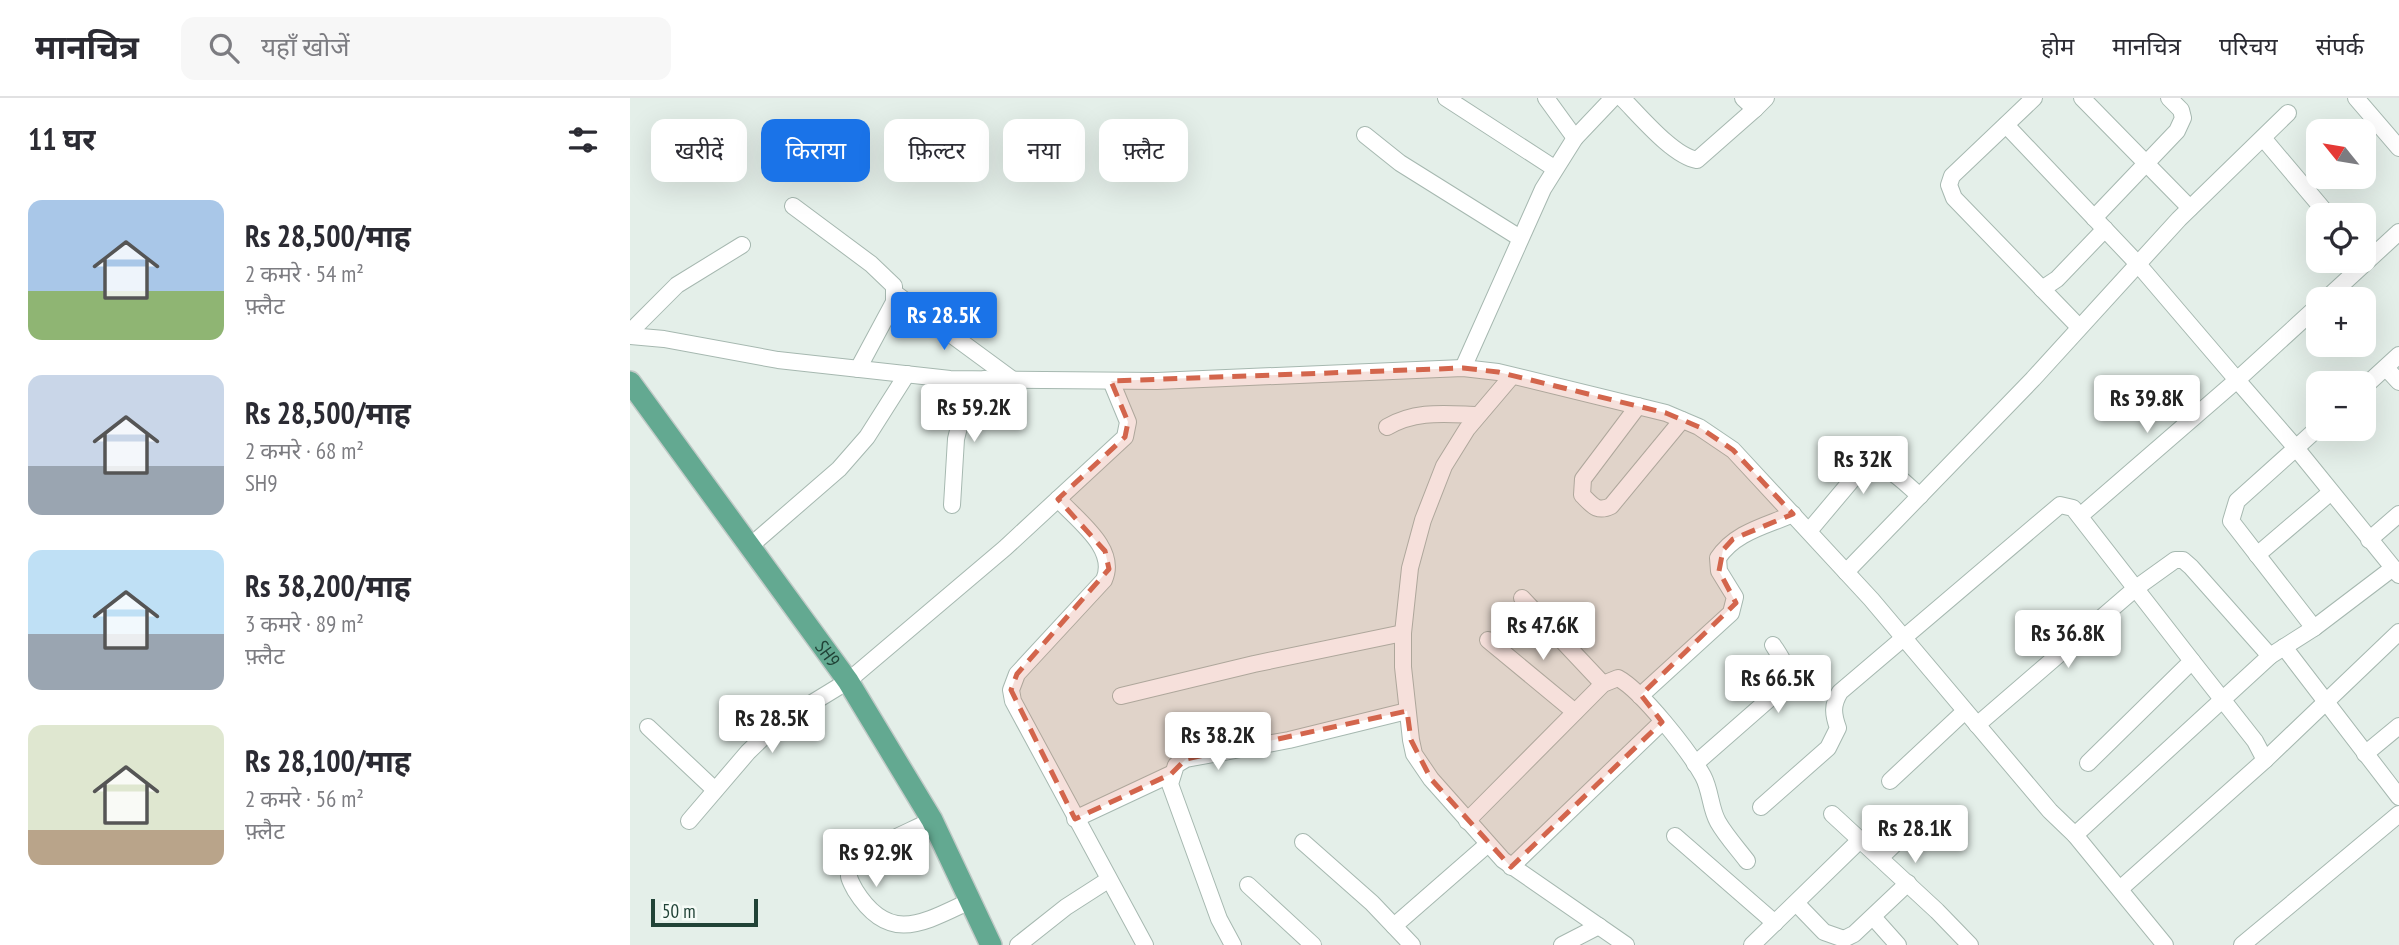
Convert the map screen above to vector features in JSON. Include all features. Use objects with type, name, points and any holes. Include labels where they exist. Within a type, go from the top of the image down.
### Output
[{"type":"main road","name":"SH9","points":[[630,382],[848,681],[932,820],[991,945]]},
{"type":"street","points":[[1446,98],[1469,116],[1554,168]]},
{"type":"street","points":[[1546,98],[1575,138]]},
{"type":"street","points":[[1462,368],[1554,168],[1575,138],[1613,98]]},
{"type":"street","points":[[1622,98],[1677,150],[1688,158],[1697,160],[1755,102]]},
{"type":"street","points":[[2034,98],[1952,176],[1950,185],[1954,198],[2079,327]]},
{"type":"street","points":[[2082,98],[2190,208]]},
{"type":"street","points":[[2042,289],[2057,279],[2146,163],[2181,124],[2181,110],[2169,98]]},
{"type":"street","points":[[2356,98],[2399,148]]},
{"type":"street","points":[[1846,572],[2137,263],[2288,113]]},
{"type":"street","points":[[2006,125],[2137,263],[2296,448],[2396,571],[2277,651],[2223,697],[2075,835]]},
{"type":"street","points":[[1365,135],[1410,170],[1520,238]]},
{"type":"street","points":[[2263,138],[2318,203]]},
{"type":"street","points":[[793,206],[871,264],[889,280],[896,294],[1013,380]]},
{"type":"street","points":[[2376,251],[2399,232]]},
{"type":"street","points":[[630,334],[677,285],[742,246]]},
{"type":"street","points":[[2338,287],[2352,273]]},
{"type":"street","points":[[858,369],[896,294]]},
{"type":"street","points":[[2080,516],[2306,318]]},
{"type":"street","points":[[630,334],[778,360],[907,374],[985,379],[1111,381],[1462,368],[1512,376],[1638,406],[1682,420],[1699,427],[1733,450],[1809,531],[2050,811],[2075,835],[2165,945]]},
{"type":"street","points":[[2376,377],[2399,355]]},
{"type":"street","points":[[2386,368],[2399,382]]},
{"type":"street","points":[[749,547],[839,469],[867,437],[907,374]]},
{"type":"street","points":[[1512,376],[1478,415],[1444,466],[1423,520],[1410,568],[1404,634],[1407,711],[1414,754],[1431,779],[1467,821],[1511,867],[1626,945]]},
{"type":"street","points":[[952,505],[956,439],[960,423],[985,379]]},
{"type":"street","points":[[689,821],[776,725],[848,681],[1058,499],[1125,437],[1128,422],[1111,381]]},
{"type":"street","points":[[1638,406],[1583,479],[1582,495],[1596,509],[1603,510],[1612,506],[1682,420]]},
{"type":"street","points":[[1387,427],[1404,417],[1423,413],[1478,415]]},
{"type":"street","points":[[2306,439],[2237,501],[2232,510],[2231,521],[2314,628]]},
{"type":"street","points":[[1809,531],[1862,468],[1870,465],[1879,464],[1920,496]]},
{"type":"street","points":[[2257,555],[2331,492]]},
{"type":"street","points":[[1058,499],[1105,551],[1109,569],[1104,580],[1017,674],[1011,690],[1013,701],[1145,945]]},
{"type":"street","points":[[1761,807],[1828,748],[1838,728],[1833,714],[1835,701],[1902,637],[2060,505],[2074,508],[2223,697],[2255,741],[2265,761]]},
{"type":"street","points":[[2369,540],[2399,513]]},
{"type":"street","points":[[1640,696],[1731,613],[1735,597],[1719,571],[1718,558],[1723,550],[1733,539],[1793,514]]},
{"type":"street","points":[[1977,725],[2136,587],[2169,562],[2183,561],[2326,701],[2399,797]]},
{"type":"street","points":[[1522,598],[1603,684]]},
{"type":"street","points":[[2120,889],[2265,761],[2399,632]]},
{"type":"street","points":[[1121,696],[1254,664],[1404,634]]},
{"type":"street","points":[[1488,640],[1575,712]]},
{"type":"street","points":[[1695,764],[1783,687],[1788,678],[1786,667],[1773,645]]},
{"type":"street","points":[[2088,763],[2192,661]]},
{"type":"street","points":[[1467,821],[1603,684],[1618,678],[1640,696],[1695,764],[1710,793],[1718,822],[1747,861]]},
{"type":"street","points":[[1233,945],[1219,919],[1170,785],[1176,765],[1186,759],[1289,740],[1407,711]]},
{"type":"street","points":[[1890,781],[1965,711]]},
{"type":"street","points":[[1511,867],[1662,722]]},
{"type":"street","points":[[2365,754],[2399,726]]},
{"type":"street","points":[[648,727],[715,790]]},
{"type":"street","points":[[1075,819],[1171,775]]},
{"type":"street","points":[[1832,814],[1908,883],[1970,945]]},
{"type":"street","points":[[2242,945],[2399,814]]},
{"type":"street","points":[[1880,858],[1925,815]]},
{"type":"street","points":[[932,820],[857,860],[848,871],[849,878],[863,903],[880,919],[895,926],[914,927],[970,901]]},
{"type":"street","points":[[1675,836],[1775,923]]},
{"type":"street","points":[[1752,945],[1860,840]]},
{"type":"street","points":[[1303,842],[1412,945]]},
{"type":"street","points":[[1394,926],[1488,844]]},
{"type":"street","points":[[1018,945],[1066,906],[1108,880]]},
{"type":"street","points":[[1796,903],[1824,932],[1844,939],[1854,934],[1908,883]]},
{"type":"street","points":[[1248,885],[1313,945]]},
{"type":"street","points":[[1873,917],[1898,945]]},
{"type":"street","points":[[1562,945],[1600,926]]},
{"type":"highlighted area","points":[[1463,368],[1498,372],[1666,413],[1699,427],[1733,450],[1793,514],[1733,539],[1723,550],[1719,571],[1736,603],[1641,695],[1662,722],[1511,867],[1431,779],[1411,740],[1407,711],[1186,759],[1171,774],[1075,819],[1011,690],[1017,674],[1109,569],[1105,551],[1058,499],[1125,437],[1128,422],[1111,381]]}]
